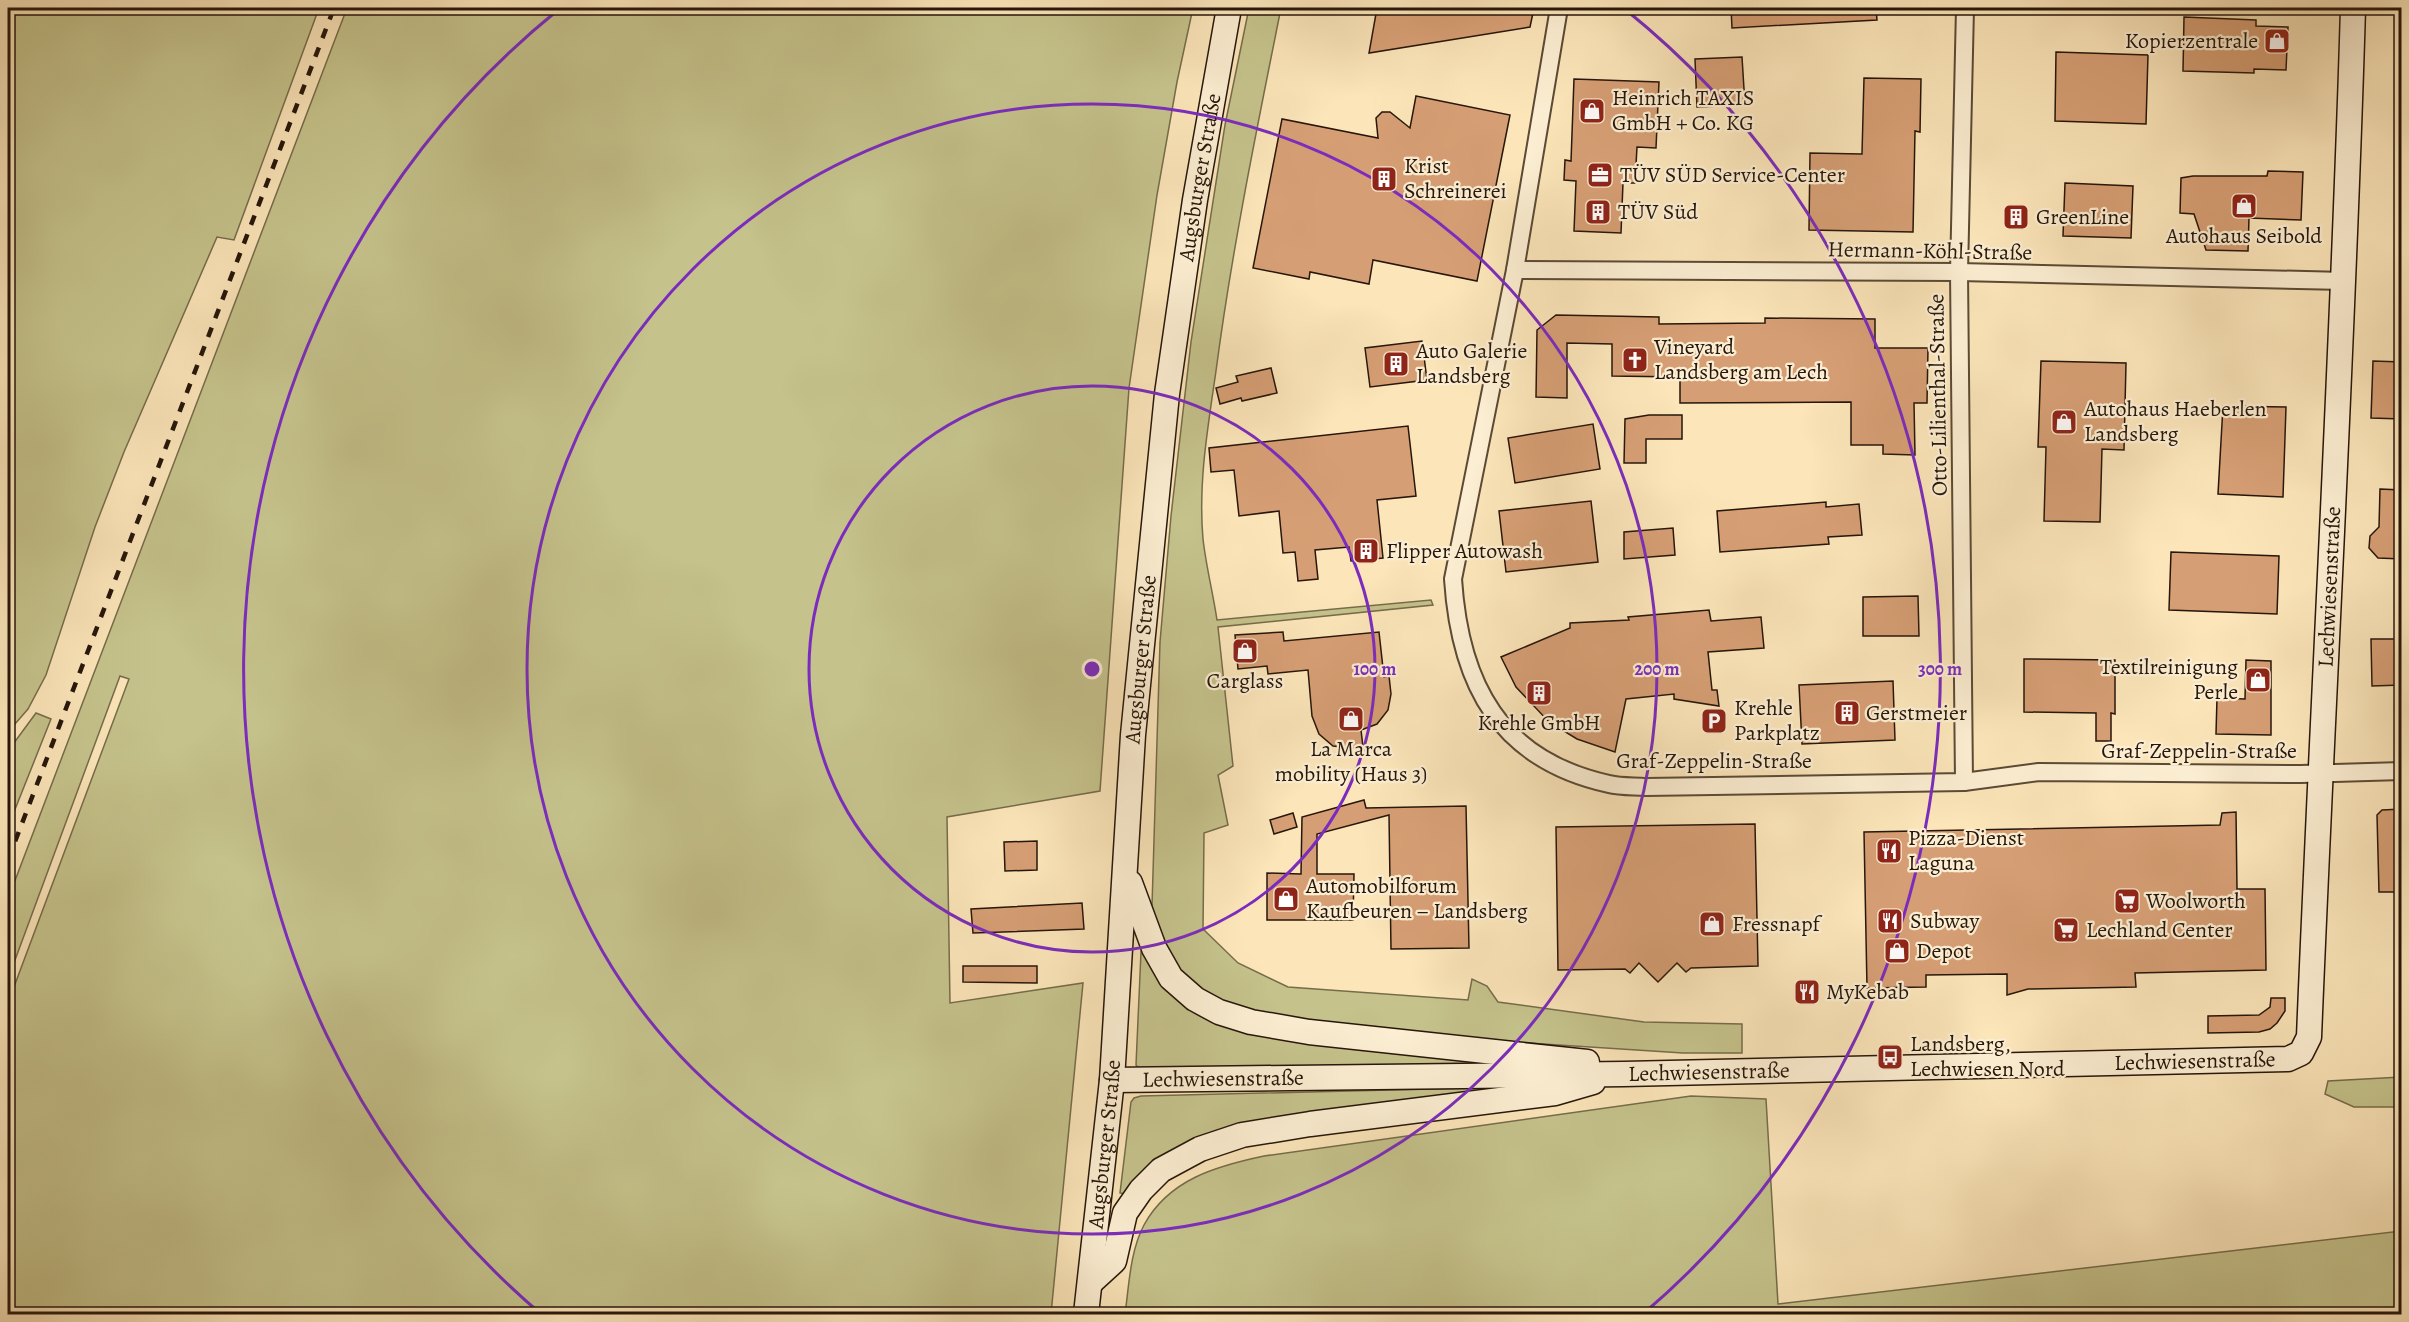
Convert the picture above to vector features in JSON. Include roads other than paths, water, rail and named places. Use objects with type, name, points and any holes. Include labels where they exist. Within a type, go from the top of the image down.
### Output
[{"type":"main road","name":"Augsburger Straße","points":[[1086,1314],[1112,1080],[1133,735],[1167,394],[1195,200],[1229,8]]},
{"type":"main road","name":"Lechwiesenstraße","points":[[1112,1080],[1624,1074],[2295,1057],[2305,1048],[2309,1036],[2319,773],[2345,281],[2352,8]]},
{"type":"main road","points":[[1126,869],[1154,948],[1171,978],[1196,999],[1219,1012],[1251,1022],[1309,1032],[1675,1072]]},
{"type":"main road","points":[[1090,1283],[1114,1261],[1125,1213],[1141,1190],[1161,1170],[1200,1149],[1242,1135],[1310,1124],[1555,1094],[1624,1074]]},
{"type":"street","name":"Graf-Zeppelin-Straße","points":[[1559,8],[1515,270],[1453,579],[1455,612],[1469,668],[1482,696],[1503,725],[1537,757],[1576,774],[1611,785],[1646,787],[1964,782],[2039,772],[2402,771]]},
{"type":"street","name":"Otto-Lilienthal-Straße","points":[[1964,782],[1959,272],[1965,8]]},
{"type":"street","name":"Hermann-Köhl-Straße","points":[[1515,270],[1959,272],[2345,281]]},
{"type":"railway","points":[[8,860],[334,8]]},
{"type":"place","name":"Kopierzentrale","points":[[2277,41]]},
{"type":"place","name":"Heinrich TAXIS GmbH + Co. KG","points":[[1592,111]]},
{"type":"place","name":"TÜV SÜD Service-Center","points":[[1600,175]]},
{"type":"place","name":"Krist Schreinerei","points":[[1384,179]]},
{"type":"place","name":"Autohaus Seibold","points":[[2244,206]]},
{"type":"place","name":"TÜV Süd","points":[[1598,212]]},
{"type":"place","name":"GreenLine","points":[[2016,217]]},
{"type":"place","name":"Vineyard Landsberg am Lech","points":[[1635,360]]},
{"type":"place","name":"Auto Galerie Landsberg","points":[[1396,364]]},
{"type":"place","name":"Autohaus Haeberlen Landsberg","points":[[2064,422]]},
{"type":"place","name":"Flipper Autowash","points":[[1366,551]]},
{"type":"place","name":"Carglass","points":[[1245,651]]},
{"type":"place","name":"Textilreinigung Perle","points":[[2258,680]]},
{"type":"place","name":"Krehle GmbH","points":[[1539,693]]},
{"type":"place","name":"Gerstmeier","points":[[1847,713]]},
{"type":"place","name":"La Marca mobility (Haus 3)","points":[[1351,719]]},
{"type":"place","name":"Krehle Parkplatz","points":[[1714,721]]},
{"type":"place","name":"Pizza-Dienst Laguna","points":[[1889,851]]},
{"type":"place","name":"Automobilforum Kaufbeuren – Landsberg","points":[[1286,899]]},
{"type":"place","name":"Woolworth","points":[[2127,901]]},
{"type":"place","name":"Subway","points":[[1890,921]]},
{"type":"place","name":"Fressnapf","points":[[1712,924]]},
{"type":"place","name":"Lechland Center","points":[[2066,930]]},
{"type":"place","name":"Depot","points":[[1897,951]]},
{"type":"place","name":"MyKebab","points":[[1807,992]]},
{"type":"place","name":"Landsberg, Lechwiesen Nord","points":[[1890,1057]]}]
